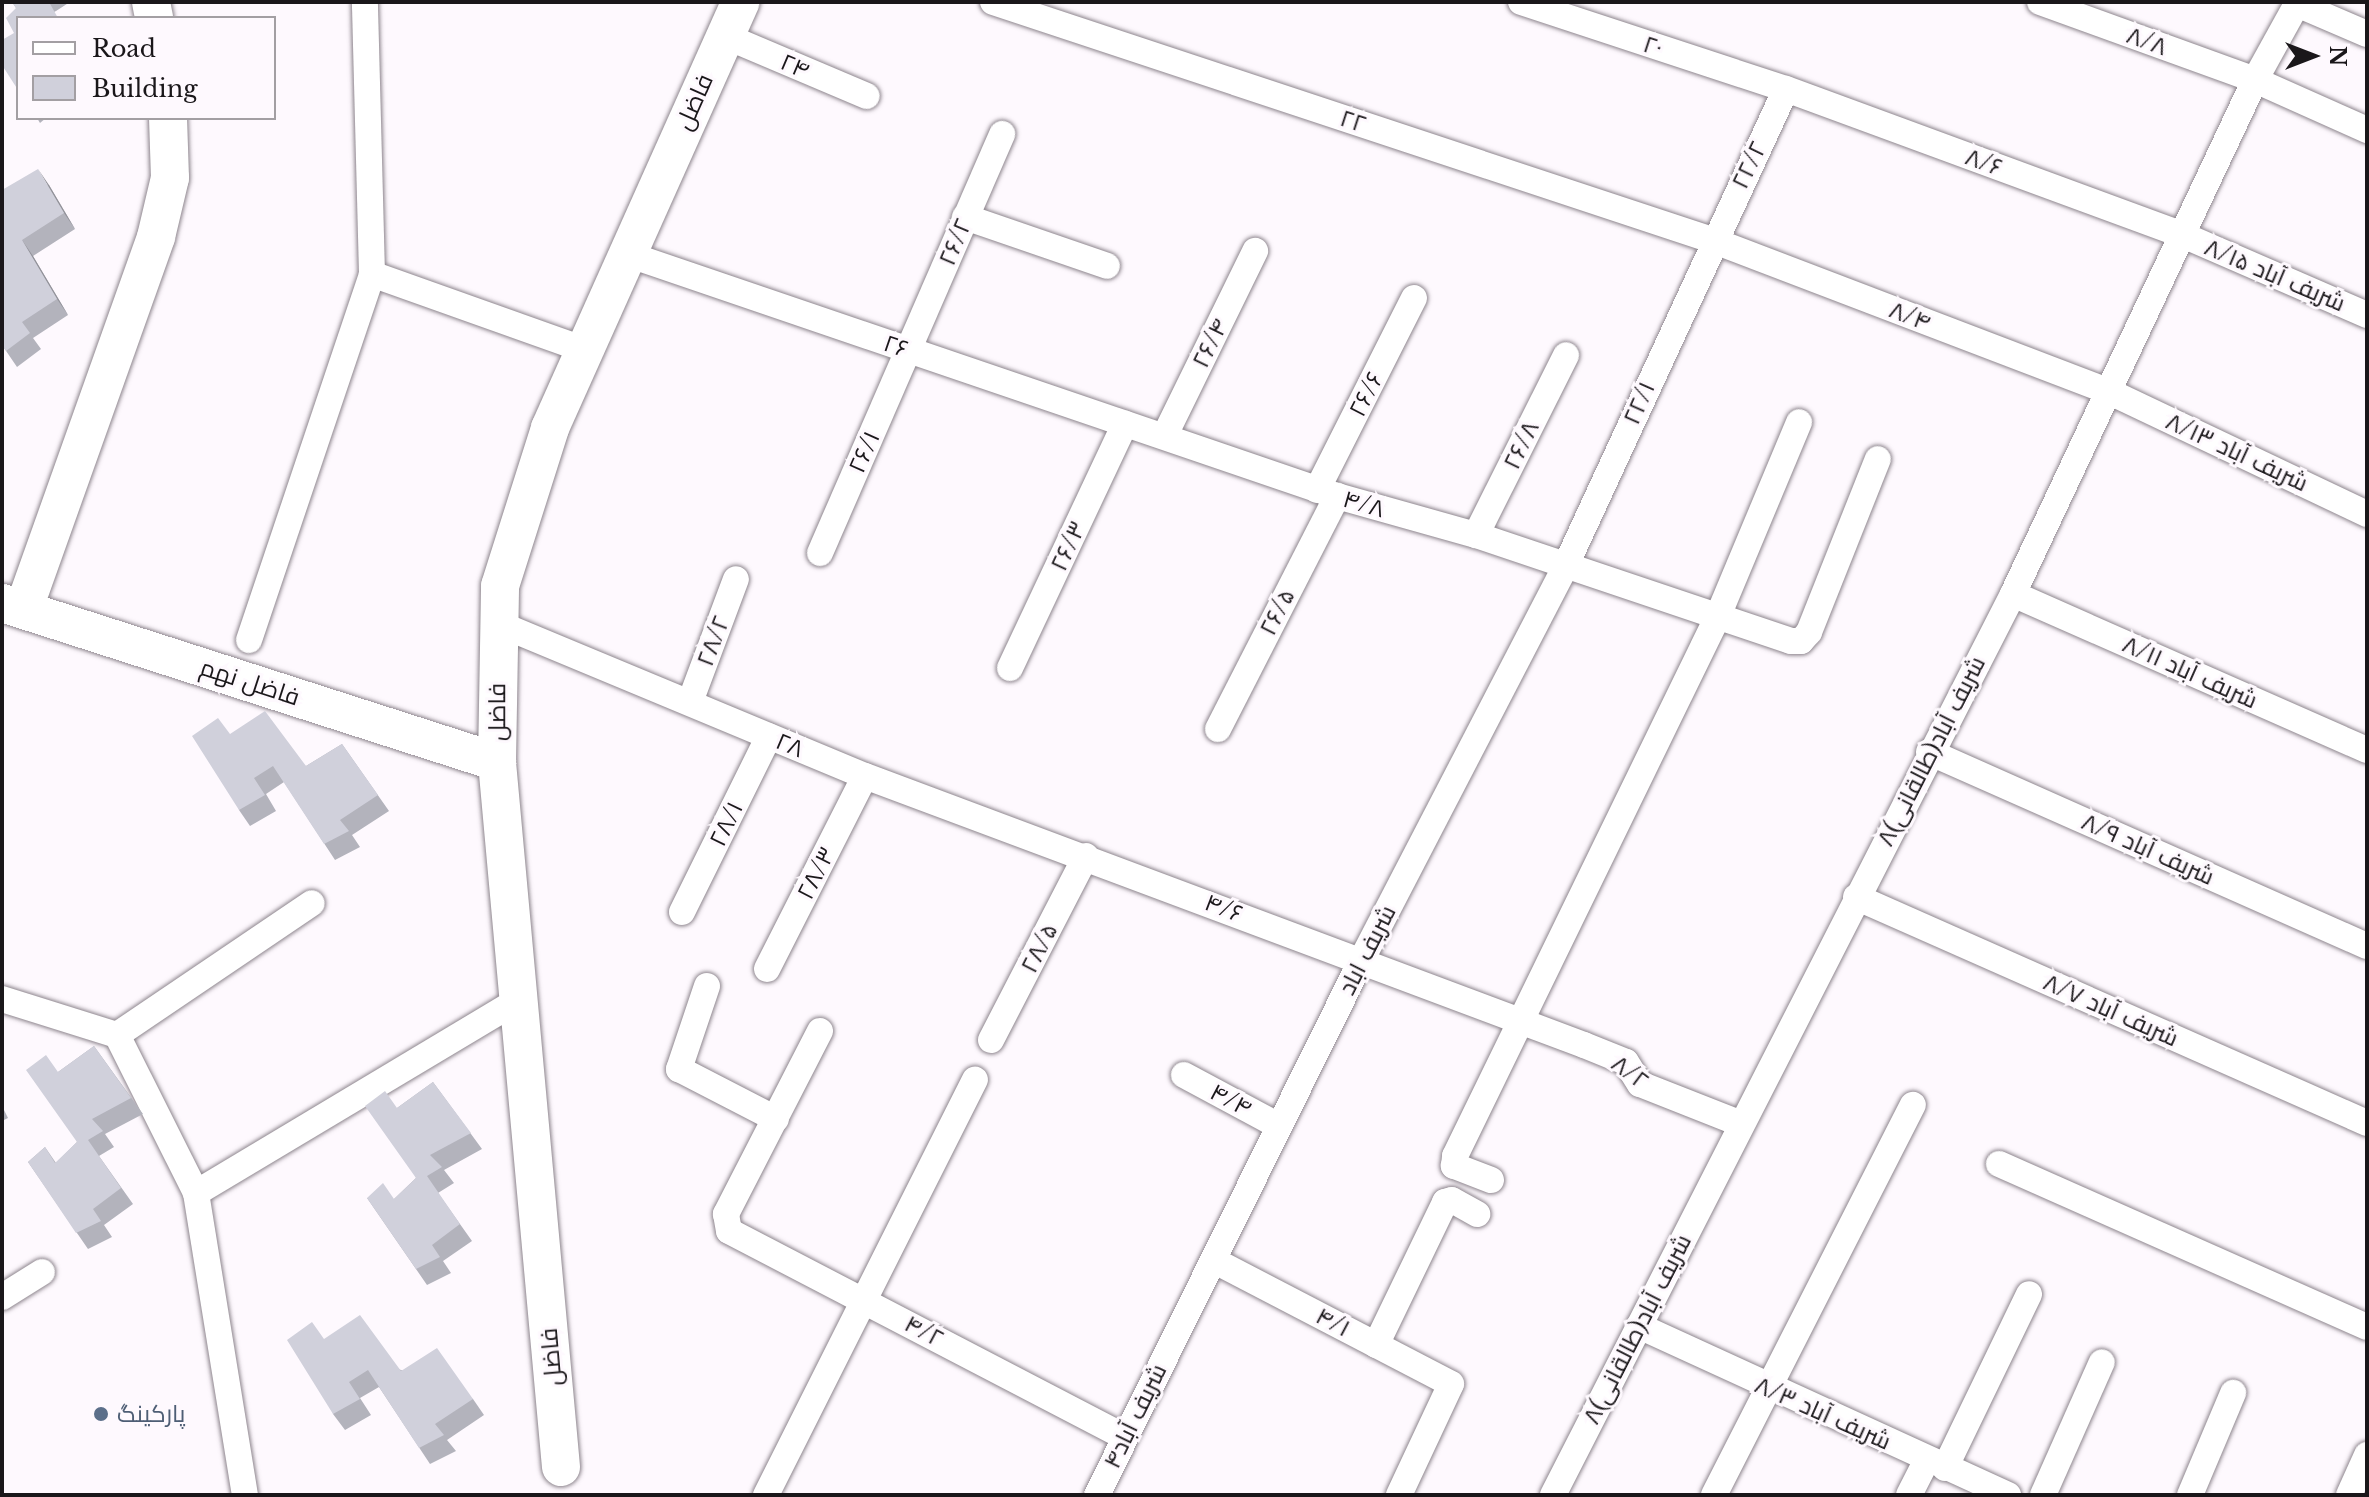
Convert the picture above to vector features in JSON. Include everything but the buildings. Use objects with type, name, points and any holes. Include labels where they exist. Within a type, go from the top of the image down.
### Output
[{"type":"main road","name":"فاضل","points":[[562,1486],[497,762],[500,586],[550,428],[723,35],[741,2]]},
{"type":"main road","points":[[13,606],[156,237],[170,178],[168,120]]},
{"type":"main road","name":"فاضل نهم","points":[[13,606],[497,762]]},
{"type":"street","points":[[249,640],[372,274],[365,2]]},
{"type":"street","name":"۲۲","points":[[993,2],[1712,240]]},
{"type":"street","name":"۲۰","points":[[1521,2],[1786,89]]},
{"type":"street","name":"۸/۸","points":[[2040,2],[2255,80],[2367,130]]},
{"type":"street","points":[[2298,3],[2367,34]]},
{"type":"street","name":"۸شریف آباد(طالقانی)","points":[[1553,1495],[1739,1123],[2013,594],[2255,80],[2298,3]]},
{"type":"street","name":"۲۴","points":[[723,35],[867,96]]},
{"type":"street","name":"۲۲/۲","points":[[1712,240],[1786,89]]},
{"type":"street","name":"۸/۶","points":[[1786,89],[2183,235]]},
{"type":"street","name":"۲۶/۲","points":[[909,350],[1002,134]]},
{"type":"street","points":[[965,217],[1107,266]]},
{"type":"street","name":"شریف آباد ۸/۱۵","points":[[2183,235],[2367,315]]},
{"type":"street","name":"۸/۴","points":[[1712,240],[2108,391]]},
{"type":"street","name":"۲۲/۱","points":[[1566,565],[1712,240]]},
{"type":"street","name":"۲۶/۴","points":[[1165,435],[1255,251]]},
{"type":"street","name":"۲۶","points":[[627,254],[1165,435]]},
{"type":"street","points":[[372,274],[585,350]]},
{"type":"street","name":"۲۶/۶","points":[[1327,493],[1414,298]]},
{"type":"street","name":"۲۶/۱","points":[[820,553],[909,350]]},
{"type":"street","name":"۲۶/۸","points":[[1476,535],[1566,355]]},
{"type":"street","name":"شریف آباد ۸/۱۳","points":[[2108,391],[2367,514]]},
{"type":"street","points":[[1491,1180],[1454,1166],[1455,1156],[1718,616],[1799,422]]},
{"type":"street","name":"۲۶/۳","points":[[1010,668],[1125,424]]},
{"type":"street","name":"۴/۸","points":[[1165,435],[1327,493],[1476,535],[1801,641],[1809,632],[1878,459]]},
{"type":"street","name":"۲۶/۵","points":[[1218,729],[1327,493]]},
{"type":"street","name":"شریف اباد","points":[[1174,1337],[1215,1261],[1362,959],[1566,565]]},
{"type":"street","name":"۲۸/۲","points":[[690,702],[736,579]]},
{"type":"street","name":"شریف آباد ۸/۱۱","points":[[2013,594],[2367,750]]},
{"type":"street","name":"۲۸","points":[[497,623],[865,776],[1086,856]]},
{"type":"street","name":"۲۸/۱","points":[[682,912],[769,736]]},
{"type":"street","name":"شریف آباد ۸/۹","points":[[1929,752],[2367,946]]},
{"type":"street","name":"۲۸/۳","points":[[767,969],[865,776]]},
{"type":"street","name":"۴/۶","points":[[1086,856],[1520,1020]]},
{"type":"street","name":"۲۸/۵","points":[[991,1040],[1086,856]]},
{"type":"street","name":"شریف آباد ۸/۷","points":[[1856,897],[2367,1123]]},
{"type":"street","points":[[117,1035],[312,903]]},
{"type":"street","points":[[707,986],[679,1069],[776,1119],[820,1031]]},
{"type":"street","points":[[2,999],[117,1035],[196,1193],[245,1495]]},
{"type":"street","points":[[196,1193],[518,1000]]},
{"type":"street","name":"۸/۲","points":[[1520,1020],[1626,1062],[1640,1084],[1739,1123]]},
{"type":"street","name":"۴/۴","points":[[1184,1075],[1279,1126]]},
{"type":"street","points":[[766,1495],[975,1080]]},
{"type":"street","points":[[1714,1495],[1913,1105]]},
{"type":"street","name":"۴/۲","points":[[776,1119],[724,1224],[729,1231],[1124,1437]]},
{"type":"street","points":[[1999,1164],[2367,1327]]},
{"type":"street","points":[[1376,1345],[1445,1202],[1452,1200],[1477,1214]]},
{"type":"street","name":"۴/۱","points":[[1215,1261],[1451,1384],[1399,1495]]},
{"type":"street","points":[[2,1297],[42,1272]]},
{"type":"street","points":[[1909,1495],[1936,1464],[2029,1294]]},
{"type":"street","name":"شریف آباد ۸/۳","points":[[1639,1326],[1770,1389],[2008,1495]]},
{"type":"street","name":"۴شریف آباد","points":[[1097,1495],[1174,1337]]},
{"type":"street","points":[[2043,1495],[2102,1362]]},
{"type":"street","points":[[2190,1495],[2233,1393]]},
{"type":"street","points":[[2349,1495],[2367,1455]]},
{"type":"place","name":"پارکینگ","points":[[101,1414]]}]
